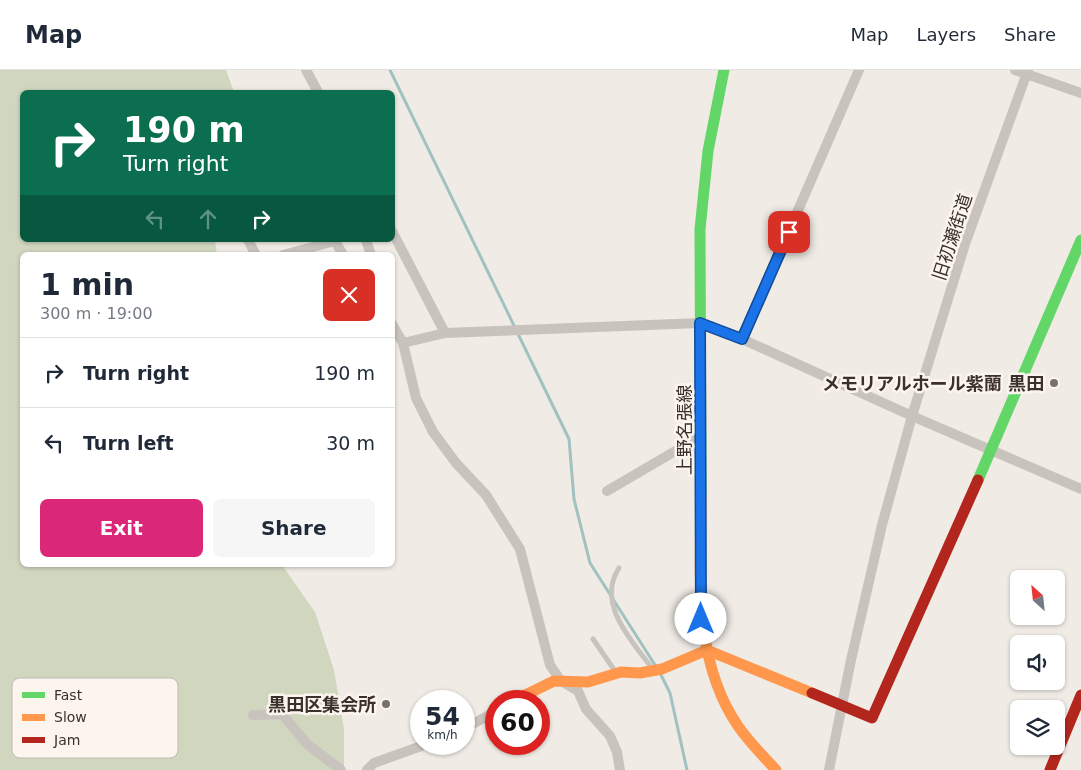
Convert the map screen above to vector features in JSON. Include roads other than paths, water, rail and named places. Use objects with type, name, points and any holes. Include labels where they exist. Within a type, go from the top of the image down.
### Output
[{"type":"main road","name":"上野名張線","points":[[724,70],[708,151],[700,229],[701,619],[716,681],[731,714],[738,726],[776,770]]},
{"type":"main road","points":[[536,690],[554,681],[588,682],[617,673],[640,674],[658,670],[707,650],[872,718],[992,450],[1081,240]]},
{"type":"main road","points":[[1050,770],[1081,695]]},
{"type":"street","points":[[306,70],[317,90]]},
{"type":"street","points":[[742,339],[859,70]]},
{"type":"street","points":[[1023,71],[1081,93]]},
{"type":"street","name":"旧初瀬街道","points":[[829,770],[882,525],[912,416],[965,244],[1023,71]]},
{"type":"street","points":[[395,237],[444,333]]},
{"type":"street","points":[[294,252],[332,242]]},
{"type":"street","points":[[620,770],[618,752],[610,736],[586,709],[578,691],[561,681],[550,665],[543,644],[520,548],[486,495],[456,463],[432,432],[416,398],[398,339],[444,333],[512,332],[700,323],[742,339],[912,416],[1081,489]]},
{"type":"street","points":[[607,491],[701,436]]},
{"type":"street","points":[[253,715],[282,714],[307,744],[341,770]]},
{"type":"street","points":[[367,770],[374,763],[410,750]]},
{"type":"lane","points":[[619,568],[612,578],[612,604],[624,628],[658,670]]},
{"type":"lane","points":[[593,639],[607,662],[617,673]]},
{"type":"waterway","points":[[390,70],[569,439],[574,499],[590,563],[655,665]]},
{"type":"waterway","points":[[660,673],[670,693],[687,770]]},
{"type":"place","name":"メモリアルホール紫蘭 黒田","points":[[1054,383]]},
{"type":"place","name":"黒田区集会所","points":[[386,704]]}]
